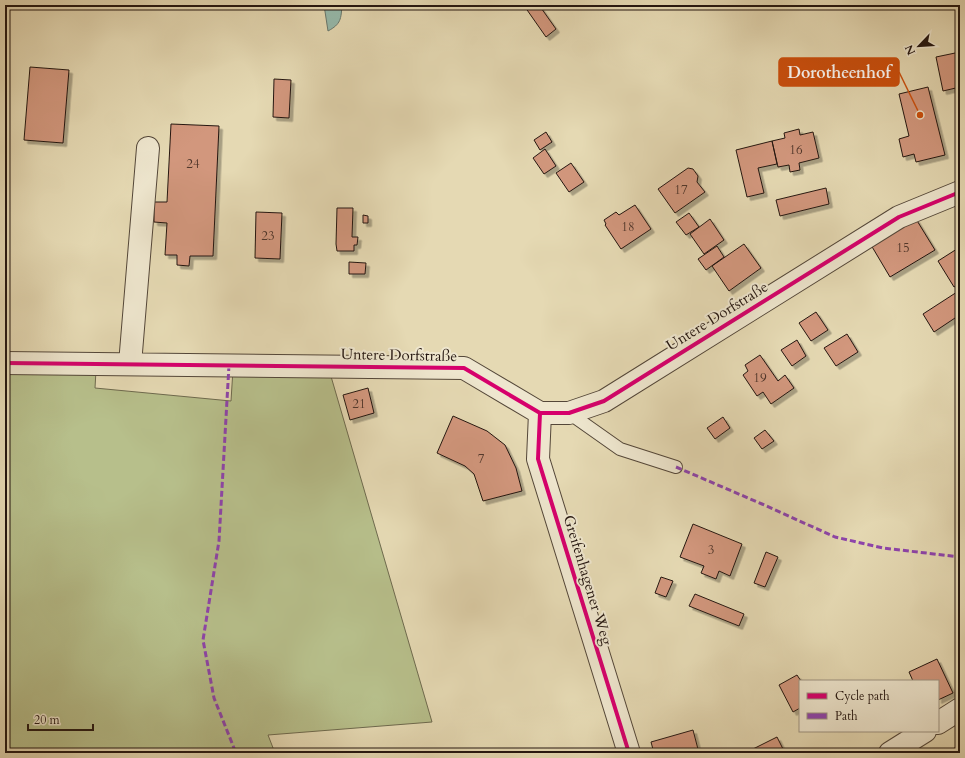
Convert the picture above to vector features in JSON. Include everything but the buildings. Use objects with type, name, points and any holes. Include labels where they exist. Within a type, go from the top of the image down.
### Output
[{"type":"street","points":[[130,364],[148,148]]},
{"type":"street","name":"Untere Dorfstraße","points":[[5,363],[464,368],[540,413],[569,413],[604,401],[899,217],[960,192]]},
{"type":"street","name":"Greifenhagener Weg","points":[[540,413],[538,459],[629,753]]},
{"type":"street","points":[[939,722],[960,709]]},
{"type":"street","points":[[890,753],[923,732]]},
{"type":"lane","points":[[569,413],[620,449],[676,467]]},
{"type":"green space","points":[[5,366],[96,370],[95,388],[231,401],[233,369],[330,373],[432,722],[268,735],[275,753],[5,753]]},
{"type":"shaded area","points":[[324,5],[342,5],[340,21],[336,26],[328,31]]},
{"type":"marked path","points":[[229,365],[219,541],[203,640],[214,698],[236,753]]},
{"type":"marked path","points":[[676,467],[835,537],[883,548],[960,557]]},
{"type":"cycle path","points":[[5,363],[464,368],[540,413],[569,413],[604,401],[899,217],[960,192]]},
{"type":"cycle path","points":[[540,413],[538,459],[629,753]]},
{"type":"place","name":"Dorotheenhof","points":[[920,115]]}]
